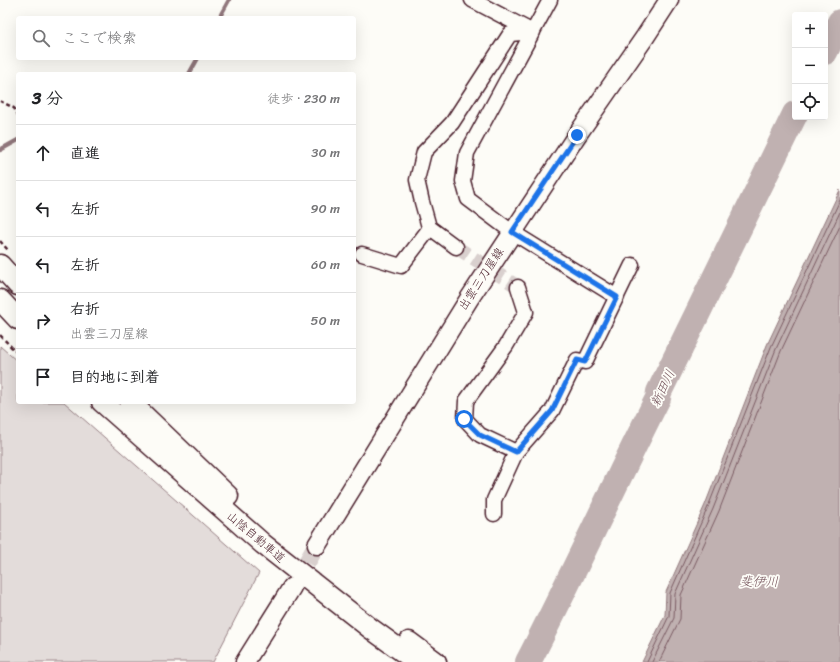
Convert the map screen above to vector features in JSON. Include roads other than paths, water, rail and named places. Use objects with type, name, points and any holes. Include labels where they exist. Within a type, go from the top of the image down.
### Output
[{"type":"highway","points":[[0,265],[16,283]]},
{"type":"highway","points":[[0,300],[16,317]]},
{"type":"highway","name":"山陰自動車道","points":[[104,404],[263,544],[370,628],[417,662]]},
{"type":"highway","name":"山陰自動車道","points":[[132,404],[216,485],[271,534],[378,619],[436,662]]},
{"type":"main road","name":"出雲三刀屋線","points":[[317,545],[414,386],[512,232],[669,0]]},
{"type":"main road","points":[[244,662],[292,587]]},
{"type":"street","points":[[472,0],[533,32]]},
{"type":"street","points":[[550,0],[467,152],[463,181],[468,199],[512,232],[617,297]]},
{"type":"street","points":[[456,247],[430,228],[417,180],[424,152],[452,123],[510,34],[533,32]]},
{"type":"street","points":[[362,254],[401,266],[430,228]]},
{"type":"street","points":[[494,514],[494,500],[516,452],[552,411],[577,360],[585,362],[632,265]]},
{"type":"street","points":[[516,452],[480,435],[464,419],[466,401],[506,346],[526,312],[518,287]]},
{"type":"water","name":"斐伊川","points":[[840,190],[840,662],[642,662],[665,615],[666,592],[705,505],[767,345]]},
{"type":"waterway","points":[[220,16],[229,0]]},
{"type":"waterway","name":"新田川","points":[[827,48],[840,22]]},
{"type":"waterway","points":[[190,72],[197,60]]},
{"type":"waterway","name":"新田川","points":[[528,662],[658,398],[659,392],[792,120]]},
{"type":"waterway","points":[[0,150],[16,141]]},
{"type":"tunnel","points":[[456,247],[518,287]]},
{"type":"tunnel","points":[[293,586],[317,545]]}]
